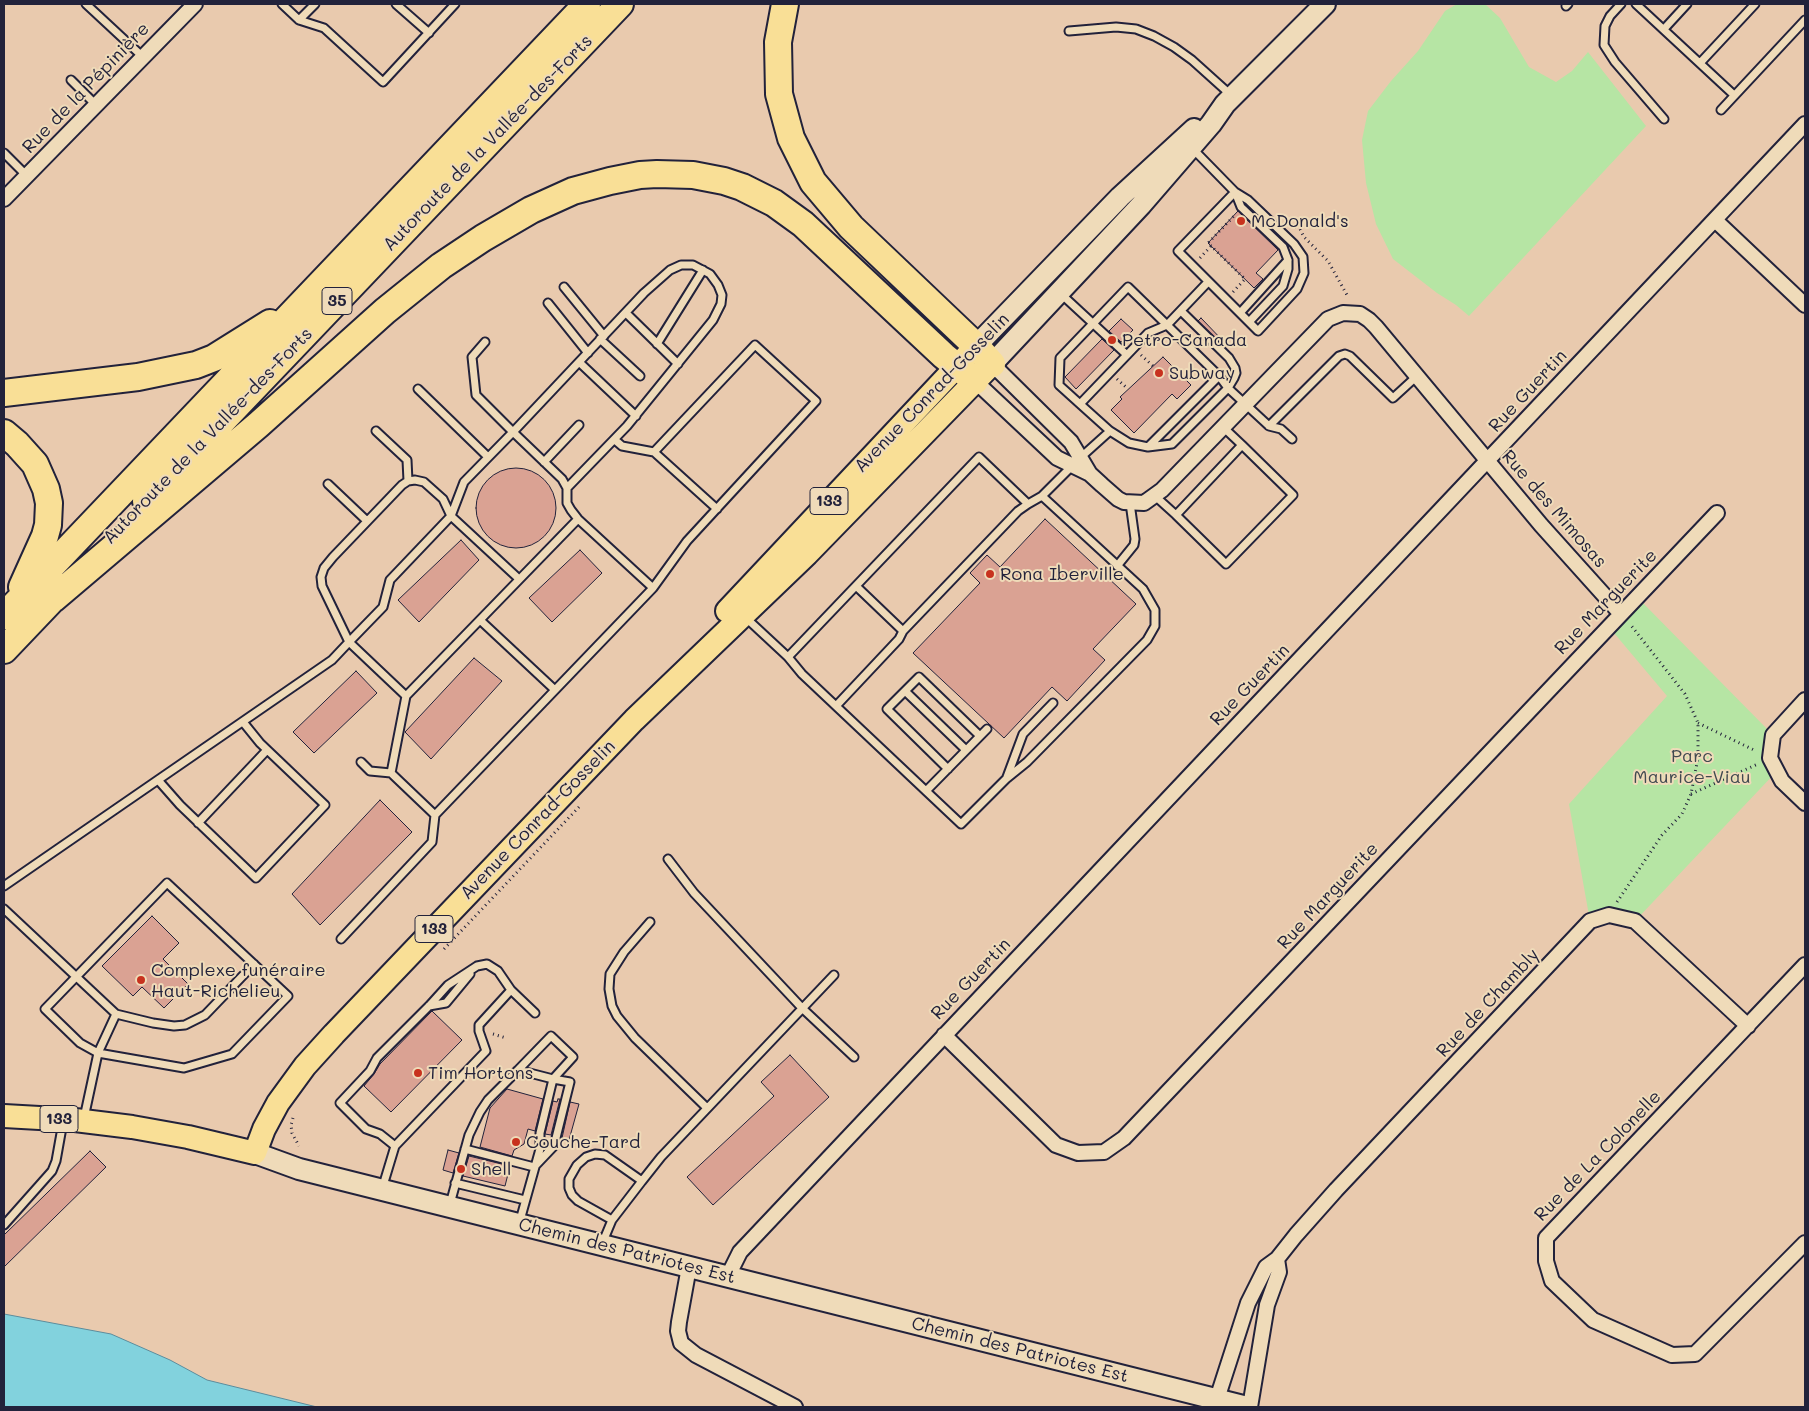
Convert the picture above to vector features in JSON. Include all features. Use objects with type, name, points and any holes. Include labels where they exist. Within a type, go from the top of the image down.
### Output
[{"type":"highway","name":"Autoroute de la Vallée-des-Forts","points":[[9,611],[587,4]]},
{"type":"highway","name":"Autoroute de la Vallée-des-Forts","points":[[4,650],[620,4]]},
{"type":"highway","points":[[785,4],[778,42],[779,94],[791,138],[805,168],[823,196],[975,364]]},
{"type":"highway","points":[[53,598],[258,425],[385,311],[433,272],[516,218],[591,185],[640,175],[676,173],[717,179],[759,194],[803,224],[975,364]]},
{"type":"highway","points":[[4,393],[138,377],[196,365],[214,358],[300,304]]},
{"type":"highway","points":[[4,433],[17,444],[34,464],[42,478],[49,503],[48,525],[45,536],[9,611]]},
{"type":"main road","name":"Avenue Conrad-Gosselin","points":[[255,1153],[264,1129],[278,1103],[318,1051],[634,720],[807,554],[975,364]]},
{"type":"main road","name":"Avenue Conrad-Gosselin","points":[[634,720],[702,638],[975,364]]},
{"type":"main road","name":"Chemin des Patriotes Est","points":[[4,1116],[73,1120],[160,1131],[255,1153]]},
{"type":"street","name":"Rue de la Pépinière","points":[[4,199],[195,4]]},
{"type":"street","name":"Avenue Conrad-Gosselin","points":[[975,364],[1060,292],[1141,206],[1205,119],[1228,100],[1325,4]]},
{"type":"street","name":"Rue Guertin","points":[[728,1276],[740,1252],[1805,124]]},
{"type":"street","name":"Avenue Conrad-Gosselin","points":[[975,364],[1126,192],[1188,143]]},
{"type":"street","points":[[1715,220],[1805,305]]},
{"type":"street","name":"Rue des Mimosas","points":[[1130,503],[1144,503],[1155,496],[1328,319],[1343,312],[1360,314],[1369,320],[1541,525],[1621,614]]},
{"type":"street","points":[[975,364],[1072,442],[1076,462]]},
{"type":"street","points":[[975,364],[1057,458],[1076,462],[1118,499],[1130,503]]},
{"type":"street","name":"Rue Marguerite","points":[[944,1035],[1056,1145],[1078,1154],[1104,1152],[1124,1138],[1717,512]]},
{"type":"street","points":[[1805,700],[1773,735],[1770,758],[1782,781],[1805,803]]},
{"type":"street","points":[[1609,915],[1635,921],[1748,1026]]},
{"type":"street","name":"Rue de Chambly","points":[[1217,1399],[1248,1303],[1266,1267],[1277,1259],[1336,1190],[1590,921],[1609,915]]},
{"type":"street","name":"Rue de La Colonelle","points":[[1805,965],[1546,1238],[1546,1261],[1552,1281],[1593,1320],[1672,1355],[1695,1354],[1805,1243]]},
{"type":"street","name":"Chemin des Patriotes Est","points":[[255,1153],[299,1169],[1248,1407]]},
{"type":"street","points":[[1248,1407],[1267,1305],[1279,1272],[1277,1259]]},
{"type":"street","points":[[689,1267],[678,1331],[681,1343],[696,1355],[795,1407]]},
{"type":"lane","points":[[86,4],[143,57]]},
{"type":"lane","points":[[282,4],[299,20],[324,28],[383,82],[455,4]]},
{"type":"lane","points":[[299,20],[315,4]]},
{"type":"lane","points":[[396,4],[429,33]]},
{"type":"lane","points":[[1621,4],[1610,16],[1605,26],[1604,45],[1615,62],[1664,119]]},
{"type":"lane","points":[[1636,4],[1734,96]]},
{"type":"lane","points":[[1664,29],[1687,4]]},
{"type":"lane","points":[[1700,63],[1755,4]]},
{"type":"lane","points":[[1721,110],[1805,20]]},
{"type":"lane","points":[[1069,31],[1116,27],[1136,29],[1154,36],[1174,46],[1192,60],[1228,100]]},
{"type":"lane","points":[[70,80],[96,105]]},
{"type":"lane","points":[[1188,143],[1235,192],[1248,200],[1300,250],[1305,268],[1301,282],[1291,297],[1258,330],[1178,251],[1235,192]]},
{"type":"lane","points":[[4,153],[27,176]]},
{"type":"lane","points":[[1235,192],[1241,207],[1282,247],[1288,260],[1288,269],[1283,286],[1249,322]]},
{"type":"lane","points":[[1240,313],[1288,260]]},
{"type":"lane","points":[[4,886],[332,660],[382,607],[390,580],[451,516],[464,482],[658,279],[670,270],[682,265],[693,265],[710,274],[722,295],[721,304],[713,320],[636,416],[567,488]]},
{"type":"lane","points":[[657,344],[703,270]]},
{"type":"lane","points":[[1080,404],[1148,333],[1167,325],[1208,282]]},
{"type":"lane","points":[[564,287],[602,338],[640,376]]},
{"type":"lane","points":[[1181,311],[1232,362],[1236,373],[1228,388],[1172,444],[1148,447],[1129,443],[1110,431],[1059,385],[1060,358],[1128,287],[1219,376],[1228,388],[1245,404],[1269,426],[1281,429],[1292,439]]},
{"type":"lane","points":[[1060,292],[1127,355]]},
{"type":"lane","points":[[548,303],[588,353]]},
{"type":"lane","points":[[626,313],[678,364]]},
{"type":"lane","points":[[485,342],[472,357],[476,396],[562,479],[567,488],[568,503],[578,519],[654,588]]},
{"type":"lane","points":[[341,939],[432,842],[435,815],[654,588],[687,541],[816,401],[755,345],[654,452]]},
{"type":"lane","points":[[1269,426],[1339,356],[1345,354],[1350,356],[1392,398],[1417,376]]},
{"type":"lane","points":[[579,362],[636,416]]},
{"type":"lane","points":[[1148,447],[1219,376]]},
{"type":"lane","points":[[418,389],[488,457]]},
{"type":"lane","points":[[544,462],[579,425]]},
{"type":"lane","points":[[1155,496],[1226,564],[1293,495],[1223,427]]},
{"type":"lane","points":[[376,431],[407,460],[408,481]]},
{"type":"lane","points":[[836,706],[899,639],[903,631],[1018,511],[1042,496],[1110,431]]},
{"type":"lane","points":[[615,440],[622,446],[654,452],[717,509]]},
{"type":"lane","points":[[1176,515],[1242,445]]},
{"type":"lane","points":[[788,657],[979,457],[1028,504]]},
{"type":"lane","points":[[406,696],[349,642],[322,586],[324,568],[333,557],[408,481],[415,480],[424,482],[443,499],[451,516],[519,579]]},
{"type":"lane","points":[[328,484],[367,522]]},
{"type":"lane","points":[[743,614],[788,657],[802,674],[961,824],[1006,779],[1027,762],[1153,632],[1156,617],[1151,602],[1143,589],[1042,496]]},
{"type":"lane","points":[[1117,566],[1134,545],[1135,539],[1130,503]]},
{"type":"lane","points":[[391,773],[406,696],[578,519]]},
{"type":"lane","points":[[856,586],[903,631]]},
{"type":"lane","points":[[480,620],[555,690]]},
{"type":"lane","points":[[948,769],[887,709],[919,677],[980,736]]},
{"type":"lane","points":[[905,691],[966,750]]},
{"type":"lane","points":[[1006,779],[1023,734],[1053,703]]},
{"type":"lane","points":[[158,780],[180,806],[256,878],[325,805],[267,750],[243,722]]},
{"type":"lane","points":[[926,791],[987,729]]},
{"type":"lane","points":[[198,823],[267,750]]},
{"type":"lane","points":[[361,762],[370,771],[391,773],[435,815]]},
{"type":"lane","points":[[668,859],[694,893],[802,1008],[854,1057]]},
{"type":"lane","points":[[166,883],[288,996],[232,1054],[184,1068],[98,1053],[80,1043],[45,1010],[76,977],[166,883]]},
{"type":"lane","points":[[4,908],[116,1014],[154,1023],[174,1026],[185,1025],[205,1015],[254,964]]},
{"type":"lane","points":[[650,922],[624,952],[610,974],[609,989],[612,1006],[616,1016],[635,1038],[707,1108]]},
{"type":"lane","points":[[395,1146],[380,1134],[366,1129],[340,1103],[370,1071],[377,1058],[448,985],[482,964],[487,964],[502,976],[511,990],[535,1013]]},
{"type":"lane","points":[[429,1006],[446,1003],[473,970]]},
{"type":"lane","points":[[602,1245],[612,1220],[661,1157],[834,975]]},
{"type":"lane","points":[[382,1190],[395,1146],[486,1051],[479,1031],[480,1025],[511,990]]},
{"type":"lane","points":[[4,1225],[52,1171],[98,1053],[116,1014]]},
{"type":"lane","points":[[449,1206],[468,1135],[480,1112],[488,1100],[551,1036],[573,1056],[553,1079],[540,1133],[540,1149],[519,1224]]},
{"type":"lane","points":[[518,1070],[570,1082],[554,1146],[534,1167]]},
{"type":"lane","points":[[464,1149],[534,1167]]},
{"type":"lane","points":[[612,1220],[578,1201],[572,1195],[569,1188],[569,1179],[577,1165],[586,1157],[595,1154],[605,1155],[642,1181]]},
{"type":"lane","points":[[455,1183],[525,1200]]},
{"type":"path","points":[[1226,299],[1245,279],[1208,242],[1238,211]]},
{"type":"path","points":[[1192,266],[1211,246]]},
{"type":"path","points":[[1134,348],[1153,366]]},
{"type":"path","points":[[1609,915],[1662,835],[1682,814],[1691,794],[1698,758],[1698,723],[1686,694],[1621,614]]},
{"type":"path","points":[[1698,723],[1770,758]]},
{"type":"path","points":[[1691,794],[1770,758]]},
{"type":"path","points":[[496,1037],[506,1038]]},
{"type":"green space","points":[[1457,4],[1485,4],[1500,18],[1529,67],[1556,82],[1572,71],[1588,52],[1646,126],[1469,316],[1393,259],[1376,224],[1366,183],[1362,140],[1368,111],[1391,81],[1418,51],[1445,11]]},
{"type":"green space","name":"Parc Maurice-Viau","points":[[1637,597],[1773,735],[1777,771],[1635,921],[1590,921],[1569,804],[1667,696],[1609,627]]},
{"type":"water","points":[[4,1314],[111,1334],[170,1360],[207,1380],[317,1407],[4,1407]]},
{"type":"building","points":[[1238,211],[1278,250],[1256,273],[1263,279],[1254,288],[1208,243]]},
{"type":"building","points":[[1201,318],[1225,343],[1223,345],[1198,321]]},
{"type":"building","points":[[1121,319],[1133,330],[1121,342],[1109,331]]},
{"type":"building","points":[[1102,339],[1114,350],[1076,389],[1065,377]]},
{"type":"building","points":[[1163,357],[1191,385],[1177,399],[1172,394],[1134,433],[1111,410],[1122,399],[1120,397]]},
{"type":"building","points":[[516,468],[531,471],[544,480],[553,493],[556,508],[553,523],[544,536],[531,545],[516,548],[501,545],[488,536],[479,523],[476,508],[479,493],[488,480],[501,471]]},
{"type":"building","points":[[1045,519],[1136,604],[1093,649],[1105,660],[1067,701],[1052,687],[1004,738],[913,653],[980,583],[970,573],[987,555],[1000,567]]},
{"type":"building","points":[[461,540],[479,560],[419,622],[398,600]]},
{"type":"building","points":[[580,550],[602,573],[552,622],[529,598]]},
{"type":"building","points":[[474,658],[502,681],[431,759],[405,732]]},
{"type":"building","points":[[356,671],[377,693],[314,753],[293,732]]},
{"type":"building","points":[[380,800],[412,832],[320,925],[292,894]]},
{"type":"building","points":[[152,916],[179,943],[163,959],[188,984],[164,1008],[142,987],[133,996],[102,966]]},
{"type":"building","points":[[432,1011],[462,1040],[391,1112],[364,1086],[380,1064]]},
{"type":"building","points":[[790,1055],[829,1097],[713,1205],[687,1177],[774,1096],[761,1082]]},
{"type":"building","points":[[507,1089],[543,1099],[535,1131],[528,1129],[524,1144],[514,1150],[512,1156],[480,1147],[490,1108]]},
{"type":"building","points":[[560,1099],[551,1135],[545,1134],[553,1101],[557,1102]]},
{"type":"building","points":[[570,1102],[579,1104],[569,1140],[562,1138]]},
{"type":"building","points":[[448,1150],[459,1153],[453,1173],[443,1170]]},
{"type":"building","points":[[90,1151],[106,1167],[4,1267],[4,1235]]},
{"type":"building","points":[[469,1156],[510,1166],[505,1186],[463,1176]]},
{"type":"place","name":"McDonald's","points":[[1241,221]]},
{"type":"place","name":"Petro-Canada","points":[[1112,340]]},
{"type":"place","name":"Subway","points":[[1159,373]]},
{"type":"place","name":"Rona Iberville","points":[[990,574]]},
{"type":"place","name":"Complexe funéraire Haut-Richelieu","points":[[141,980]]},
{"type":"place","name":"Tim Hortons","points":[[418,1073]]},
{"type":"place","name":"Couche-Tard","points":[[516,1142]]},
{"type":"place","name":"Shell","points":[[461,1169]]}]
